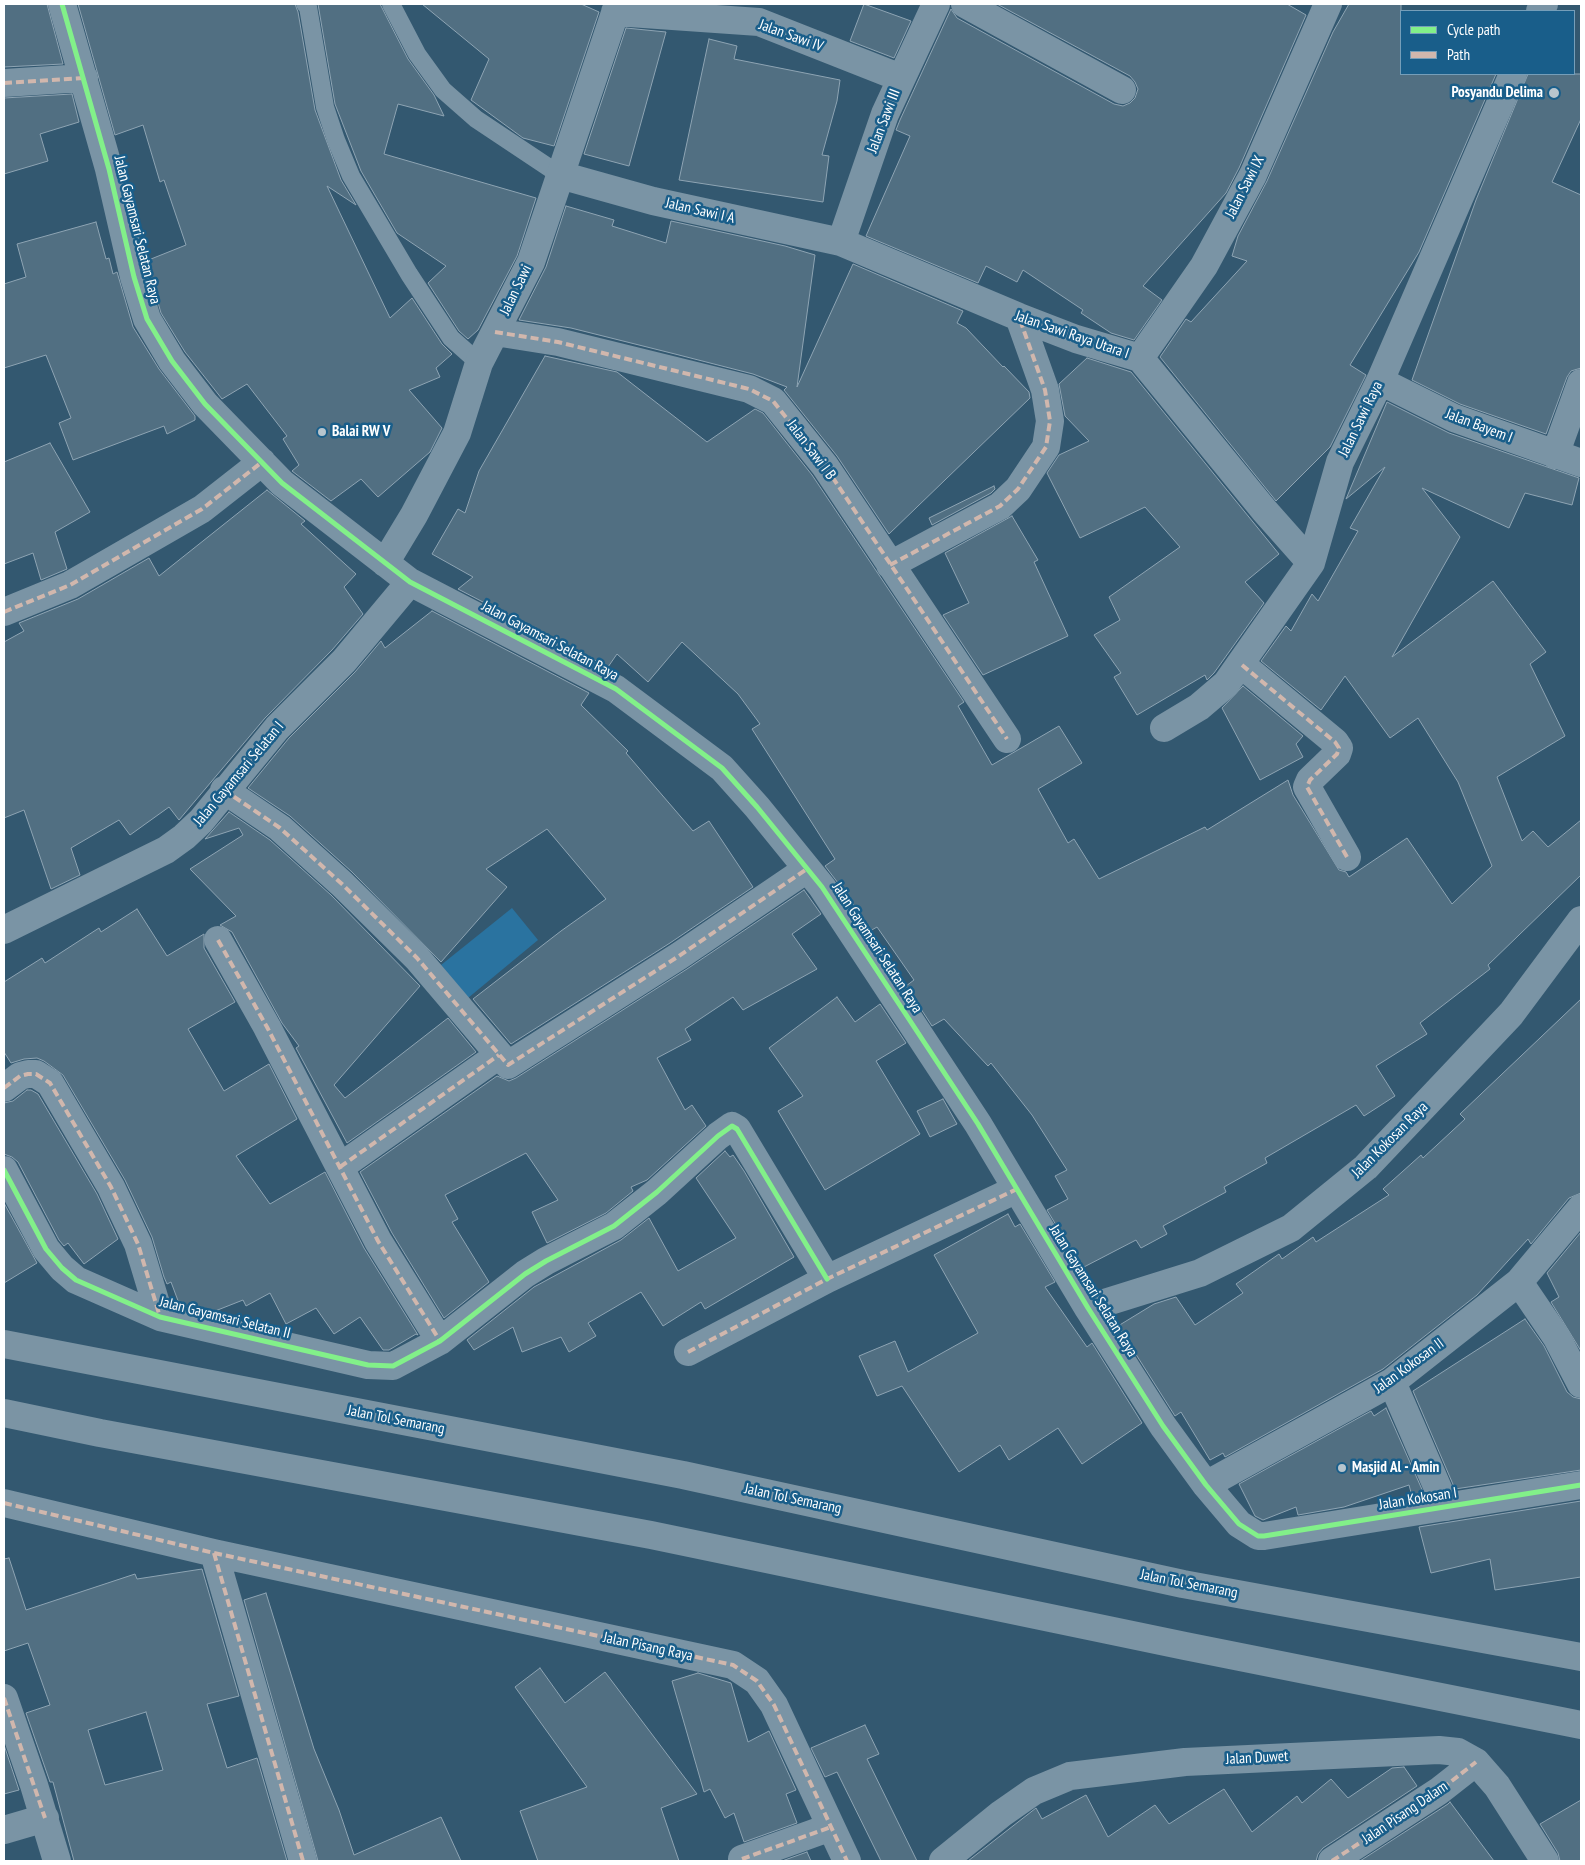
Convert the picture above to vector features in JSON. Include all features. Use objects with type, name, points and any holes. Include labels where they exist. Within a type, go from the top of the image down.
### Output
[{"type":"highway","name":"Jalan Tol Semarang","points":[[4,1344],[683,1475],[1183,1584],[1581,1657]]},
{"type":"highway","points":[[4,1413],[100,1433],[651,1535],[1204,1650],[1581,1725]]},
{"type":"street","name":"Jalan Gayamsari Selatan Raya","points":[[62,4],[109,169],[134,277],[147,319],[172,361],[205,404],[282,483],[410,582],[616,689],[722,768],[757,807],[822,888],[978,1124],[1088,1308],[1163,1426],[1206,1485],[1240,1524],[1258,1536]]},
{"type":"street","name":"Jalan Sawi III","points":[[842,242],[885,114],[936,4]]},
{"type":"street","points":[[965,4],[1122,90]]},
{"type":"street","name":"Jalan Sawi IX","points":[[1140,358],[1204,266],[1253,175],[1328,4]]},
{"type":"street","name":"Jalan Sawi","points":[[385,563],[414,515],[457,433],[480,363],[531,262],[617,8]]},
{"type":"street","name":"Jalan Sawi IV","points":[[617,8],[761,13],[902,78]]},
{"type":"street","name":"Jalan Sawi Raya","points":[[1164,728],[1199,707],[1226,684],[1242,665],[1311,562],[1340,462],[1380,381],[1513,75]]},
{"type":"street","points":[[4,83],[84,78]]},
{"type":"street","name":"Jalan Sawi I A","points":[[560,175],[653,200],[842,242]]},
{"type":"street","name":"Jalan Sawi Raya Utara I","points":[[842,242],[1019,317],[1076,339],[1140,358],[1264,510],[1311,562]]},
{"type":"street","points":[[890,565],[1000,506],[1024,482],[1046,447],[1050,421],[1045,390],[1019,317]]},
{"type":"street","name":"Jalan Sawi I B","points":[[496,332],[558,342],[749,389],[773,400],[825,466],[1008,739]]},
{"type":"street","name":"Jalan Bayem I","points":[[1380,381],[1454,418],[1581,463]]},
{"type":"street","points":[[1555,455],[1581,383]]},
{"type":"street","points":[[4,612],[70,585],[202,509],[262,462]]},
{"type":"street","name":"Jalan Gayamsari Selatan I","points":[[4,930],[166,850],[201,821],[224,790],[277,728],[344,661],[410,582]]},
{"type":"street","points":[[1242,665],[1335,742],[1339,748],[1337,754],[1310,780],[1306,787],[1347,857]]},
{"type":"street","points":[[224,790],[280,828],[342,884],[417,958],[508,1065],[679,956],[807,869]]},
{"type":"street","name":"Jalan Kokosan Raya","points":[[1088,1308],[1200,1273],[1291,1228],[1366,1168],[1511,1014],[1581,920]]},
{"type":"street","points":[[218,940],[267,1026],[378,1241],[440,1341]]},
{"type":"street","points":[[340,1167],[499,1055]]},
{"type":"street","name":"Jalan Gayamsari Selatan II","points":[[4,1088],[20,1076],[28,1074],[36,1074],[50,1083],[111,1186],[138,1244],[160,1317]]},
{"type":"street","name":"Jalan Gayamsari Selatan II","points":[[4,1170],[46,1249],[62,1268],[76,1280],[160,1317],[368,1365],[392,1366],[440,1341],[525,1274],[614,1226],[657,1192],[718,1136],[732,1126],[737,1129],[827,1279]]},
{"type":"street","points":[[688,1352],[827,1279],[1017,1188]]},
{"type":"street","name":"Jalan Kokosan II","points":[[1206,1485],[1392,1382],[1519,1282],[1581,1208]]},
{"type":"street","points":[[1519,1282],[1557,1338],[1581,1384]]},
{"type":"street","points":[[1392,1382],[1446,1507]]},
{"type":"street","name":"Jalan Kokosan I","points":[[1258,1536],[1581,1485]]},
{"type":"street","name":"Jalan Pisang Raya","points":[[4,1503],[214,1553],[337,1578],[733,1665],[757,1681],[774,1705],[847,1861]]},
{"type":"street","points":[[214,1553],[303,1861]]},
{"type":"street","points":[[4,1698],[45,1818],[57,1861]]},
{"type":"street","name":"Jalan Duwet","points":[[943,1861],[1001,1814],[1034,1791],[1070,1776],[1185,1762],[1440,1750],[1458,1752],[1476,1762],[1497,1786],[1545,1861]]},
{"type":"street","name":"Jalan Pisang Dalam","points":[[1332,1861],[1438,1791],[1476,1762]]},
{"type":"street","points":[[4,1830],[45,1818]]},
{"type":"street","points":[[742,1859],[831,1827]]},
{"type":"lane","points":[[305,4],[308,7],[326,107],[336,140],[351,176],[409,274],[451,338],[480,363]]},
{"type":"lane","points":[[391,4],[417,54],[443,90],[476,118],[560,175]]},
{"type":"shaded area","points":[[512,908],[538,940],[468,998],[441,965]]},
{"type":"building","points":[[4,4],[47,4],[63,64],[4,67]]},
{"type":"building","points":[[78,4],[295,4],[315,110],[341,180],[356,205],[327,186],[390,318],[412,298],[442,344],[452,354],[436,368],[440,377],[409,390],[442,428],[430,452],[378,497],[361,479],[331,501],[292,471],[299,465],[283,439],[287,436],[247,384],[222,399],[185,352],[161,313],[146,261],[186,245],[164,180],[160,182],[143,125],[115,135]]},
{"type":"building","points":[[318,4],[380,4],[408,59],[434,95],[444,116],[398,104],[384,154],[536,198],[517,256],[478,330],[468,339],[459,331],[428,283],[446,266],[397,233],[361,171],[335,104]]},
{"type":"building","points":[[422,4],[581,4],[599,12],[554,146],[523,138],[471,100],[489,59]]},
{"type":"building","points":[[864,4],[911,21],[894,58],[850,41]]},
{"type":"building","points":[[997,4],[1287,4],[1306,15],[1239,168],[1226,193],[1143,286],[1162,300],[1134,340],[1111,333],[1081,313],[1083,310],[1023,270],[1017,282],[986,266],[978,283],[866,236],[910,136],[896,130],[951,9],[957,18],[1114,104],[1123,106],[1135,98],[1138,89],[1130,76]]},
{"type":"building","points":[[1349,4],[1401,4],[1400,75],[1496,75],[1419,252],[1350,365],[1366,375],[1330,447],[1276,501],[1160,357],[1186,319],[1191,322],[1247,261],[1232,256],[1238,236],[1267,181],[1333,32]]},
{"type":"building","points":[[626,28],[666,32],[629,166],[584,154]]},
{"type":"building","points":[[709,39],[737,46],[734,59],[840,80],[837,101],[822,155],[829,156],[823,202],[679,180]]},
{"type":"building","points":[[1581,74],[1581,119],[1552,182],[1581,195],[1581,368],[1571,371],[1567,377],[1546,434],[1460,404],[1412,380],[1476,200],[1528,75]]},
{"type":"building","points":[[72,94],[79,122],[40,134],[48,161],[4,174],[4,98]]},
{"type":"building","points":[[566,206],[614,220],[612,226],[666,243],[671,221],[785,246],[815,255],[797,387],[853,264],[963,311],[957,323],[966,328],[1004,366],[1029,392],[1030,398],[889,534],[837,456],[784,390],[787,387],[753,374],[571,328],[519,320],[546,267]]},
{"type":"building","points":[[96,222],[106,259],[109,258],[113,274],[117,272],[133,327],[159,369],[195,416],[195,420],[167,434],[164,426],[73,460],[59,423],[71,418],[46,355],[4,368],[4,284],[26,277],[17,244]]},
{"type":"building","points":[[545,356],[617,372],[707,442],[755,409],[763,413],[812,475],[964,702],[958,706],[992,765],[1059,726],[1082,763],[1038,789],[1068,843],[1074,839],[1099,879],[1205,827],[1207,830],[1288,780],[1293,795],[1339,870],[1346,872],[1349,877],[1407,838],[1452,904],[1492,866],[1458,782],[1418,718],[1390,738],[1345,676],[1321,710],[1261,661],[1286,626],[1291,631],[1312,594],[1318,601],[1358,531],[1350,528],[1385,467],[1346,499],[1387,402],[1449,433],[1579,478],[1572,505],[1525,493],[1509,528],[1422,488],[1460,537],[1392,657],[1493,581],[1546,652],[1530,664],[1565,736],[1497,777],[1522,841],[1533,831],[1548,847],[1581,820],[1581,875],[1488,965],[1490,969],[1420,1023],[1427,1034],[1376,1066],[1395,1096],[1364,1116],[1356,1105],[1265,1158],[1267,1163],[1224,1187],[1226,1192],[1163,1226],[1167,1234],[1141,1248],[1136,1240],[1082,1268],[1047,1210],[1068,1199],[1055,1176],[1067,1170],[1032,1115],[991,1063],[988,1066],[944,1019],[932,1026],[906,986],[914,980],[877,927],[870,931],[848,896],[825,866],[835,859],[752,729],[760,724],[738,694],[682,642],[648,682],[617,654],[608,667],[458,589],[473,577],[432,554],[458,509],[465,513],[479,471]]},
{"type":"building","points":[[1087,358],[1131,372],[1279,554],[1245,582],[1264,603],[1214,673],[1207,680],[1205,675],[1137,715],[1114,677],[1121,673],[1094,635],[1120,620],[1109,597],[1180,547],[1145,507],[1080,538],[1047,473],[1059,455],[1089,441],[1065,416],[1059,384]]},
{"type":"building","points":[[50,443],[90,512],[55,532],[67,569],[41,580],[33,553],[4,564],[4,462]]},
{"type":"building","points":[[994,486],[995,489],[991,493],[932,525],[929,518]]},
{"type":"building","points":[[267,490],[305,521],[301,524],[356,574],[344,587],[363,614],[332,650],[265,718],[179,820],[169,807],[130,835],[119,820],[71,848],[80,875],[51,889],[24,810],[4,818],[4,642],[24,631],[19,623],[78,599],[149,558],[159,576]]},
{"type":"building","points":[[1012,516],[1038,560],[1034,562],[1068,636],[983,675],[943,615],[969,603],[945,553]]},
{"type":"building","points":[[432,611],[589,693],[581,705],[628,751],[626,753],[693,831],[709,821],[753,887],[670,943],[511,1044],[473,999],[606,899],[547,829],[486,869],[507,887],[441,962],[352,872],[290,816],[248,788],[289,738],[355,672],[381,641],[385,648]]},
{"type":"building","points":[[1243,686],[1303,736],[1296,744],[1303,757],[1260,780],[1222,708]]},
{"type":"building","points":[[229,812],[270,840],[331,895],[420,986],[334,1085],[345,1098],[448,1018],[476,1052],[347,1143],[296,1048],[299,1046],[282,1023],[232,932],[220,925],[236,916],[190,869],[243,835],[239,828],[205,839]]},
{"type":"building","points":[[804,890],[821,914],[792,934],[817,969],[743,1010],[733,997],[685,1029],[691,1040],[657,1058],[685,1110],[692,1105],[706,1126],[647,1180],[631,1187],[633,1191],[606,1213],[547,1243],[532,1212],[558,1200],[526,1153],[445,1195],[458,1219],[452,1222],[489,1282],[444,1318],[392,1233],[360,1172],[497,1076],[509,1081],[516,1078],[687,969]]},
{"type":"building","points":[[137,909],[167,956],[204,934],[204,948],[235,1002],[188,1029],[224,1091],[269,1064],[297,1119],[236,1156],[270,1204],[325,1172],[364,1248],[418,1335],[416,1334],[389,1350],[383,1350],[360,1317],[334,1334],[316,1308],[286,1324],[270,1293],[246,1306],[243,1300],[210,1313],[180,1306],[171,1282],[167,1284],[152,1237],[125,1180],[63,1075],[37,1058],[11,1063],[4,1052],[4,982],[42,958],[45,963],[99,928],[101,932]]},
{"type":"building","points":[[837,997],[855,1022],[880,1004],[906,1043],[876,1061],[920,1134],[825,1190],[778,1111],[803,1096],[769,1048]]},
{"type":"building","points":[[1581,999],[1581,1193],[1569,1198],[1531,1244],[1528,1239],[1477,1295],[1383,1369],[1225,1457],[1223,1453],[1210,1460],[1181,1412],[1175,1416],[1118,1326],[1154,1304],[1176,1297],[1195,1325],[1243,1293],[1236,1284],[1279,1254],[1282,1259],[1313,1237],[1316,1242],[1389,1195],[1383,1189],[1421,1155],[1423,1158],[1465,1119],[1460,1114]]},
{"type":"building","points":[[27,1090],[38,1094],[97,1194],[118,1239],[84,1264],[68,1243],[64,1246],[59,1240],[18,1162],[4,1154],[4,1103],[13,1101]]},
{"type":"building","points":[[943,1099],[957,1124],[930,1137],[917,1111]]},
{"type":"building","points":[[725,1151],[730,1157],[733,1155],[744,1171],[794,1257],[705,1309],[701,1302],[663,1326],[641,1292],[588,1323],[596,1336],[569,1352],[561,1337],[522,1352],[513,1327],[474,1350],[467,1340],[534,1287],[621,1240],[649,1218],[678,1271],[736,1238],[696,1178]]},
{"type":"building","points":[[4,1203],[37,1263],[4,1283]]},
{"type":"building","points":[[1008,1214],[1015,1227],[1020,1224],[1055,1282],[1045,1287],[1087,1347],[1092,1343],[1142,1423],[1082,1464],[1058,1428],[1009,1460],[1000,1445],[959,1472],[902,1386],[877,1396],[859,1356],[895,1341],[908,1372],[978,1333],[934,1255]]},
{"type":"building","points":[[1581,1232],[1581,1351],[1551,1302],[1559,1297],[1547,1273]]},
{"type":"building","points":[[1525,1319],[1544,1346],[1567,1392],[1573,1397],[1581,1399],[1581,1470],[1455,1489],[1413,1391]]},
{"type":"building","name":"Masjid Al - Amin","points":[[1386,1408],[1424,1494],[1412,1496],[1409,1485],[1344,1507],[1298,1515],[1296,1507],[1263,1520],[1255,1516],[1239,1484],[1371,1411],[1374,1416]]},
{"type":"building","points":[[1581,1501],[1581,1577],[1495,1590],[1490,1559],[1431,1573],[1419,1527]]},
{"type":"building","points":[[9,1558],[26,1610],[135,1574],[137,1579],[202,1569],[239,1696],[207,1704],[227,1768],[257,1758],[287,1861],[74,1861],[53,1782],[50,1782],[26,1713],[50,1705],[28,1643],[4,1651],[4,1559]],"holes":[[[146,1712],[163,1770],[105,1785],[88,1730]]]},
{"type":"building","points":[[266,1593],[314,1749],[339,1810],[354,1855],[441,1817],[461,1861],[318,1861],[244,1600]]},
{"type":"building","points":[[540,1668],[565,1703],[605,1672],[697,1794],[661,1808],[679,1861],[538,1861],[520,1811],[587,1787],[515,1687]]},
{"type":"building","points":[[698,1673],[731,1683],[748,1742],[769,1731],[796,1790],[786,1794],[797,1823],[744,1842],[734,1813],[725,1818],[710,1789],[704,1792],[672,1681]]},
{"type":"building","points":[[865,1725],[879,1754],[867,1759],[917,1861],[881,1861],[837,1772],[825,1777],[811,1748]]},
{"type":"building","points":[[4,1745],[19,1790],[4,1794]]},
{"type":"building","points":[[1404,1767],[1417,1786],[1323,1848],[1318,1854],[1316,1861],[968,1861],[1036,1808],[1042,1819],[1086,1795],[1108,1837],[1155,1805],[1169,1824],[1224,1789],[1252,1832],[1297,1796],[1302,1803],[1331,1779],[1348,1798],[1392,1768]]},
{"type":"building","points":[[1581,1800],[1581,1861],[1560,1861],[1558,1853],[1540,1824]]},
{"type":"building","points":[[1450,1802],[1494,1861],[1360,1861],[1448,1804]]},
{"type":"building","points":[[807,1852],[811,1861],[782,1861]]},
{"type":"marked path","points":[[4,83],[84,78]]},
{"type":"marked path","points":[[890,565],[1000,506],[1018,489],[1046,447],[1050,421],[1045,390],[1019,317]]},
{"type":"marked path","points":[[495,332],[558,342],[749,389],[773,401],[825,466],[1007,739]]},
{"type":"marked path","points":[[4,612],[70,585],[202,509],[262,462]]},
{"type":"marked path","points":[[1242,665],[1335,742],[1339,748],[1337,754],[1310,780],[1307,787],[1347,857]]},
{"type":"marked path","points":[[224,790],[280,828],[342,884],[417,958],[508,1065],[679,956],[807,869]]},
{"type":"marked path","points":[[218,940],[267,1027],[378,1241],[440,1341]]},
{"type":"marked path","points":[[340,1167],[499,1055]]},
{"type":"marked path","points":[[4,1088],[20,1076],[28,1074],[36,1074],[50,1083],[111,1187],[138,1244],[160,1317]]},
{"type":"marked path","points":[[688,1352],[827,1279],[1017,1189]]},
{"type":"marked path","points":[[4,1503],[214,1553],[733,1665],[757,1681],[774,1705],[847,1861]]},
{"type":"marked path","points":[[214,1553],[303,1861]]},
{"type":"marked path","points":[[4,1698],[45,1818]]},
{"type":"marked path","points":[[1332,1861],[1439,1791],[1476,1762]]},
{"type":"marked path","points":[[742,1859],[831,1827]]},
{"type":"cycle path","points":[[62,4],[109,169],[134,277],[147,319],[172,361],[205,404],[282,483],[410,582],[616,689],[722,768],[757,807],[822,887],[978,1124],[1088,1308],[1163,1426],[1206,1485],[1239,1524],[1258,1536],[1264,1536],[1581,1485]]},
{"type":"cycle path","points":[[4,1170],[46,1249],[62,1268],[76,1280],[160,1317],[368,1365],[393,1366],[440,1341],[525,1274],[614,1226],[657,1192],[718,1136],[732,1126],[737,1129],[827,1279]]},
{"type":"place","name":"Posyandu Delima","points":[[1554,93]]},
{"type":"place","name":"Balai RW V","points":[[322,432]]},
{"type":"place","name":"Masjid Al - Amin","points":[[1342,1468]]}]
